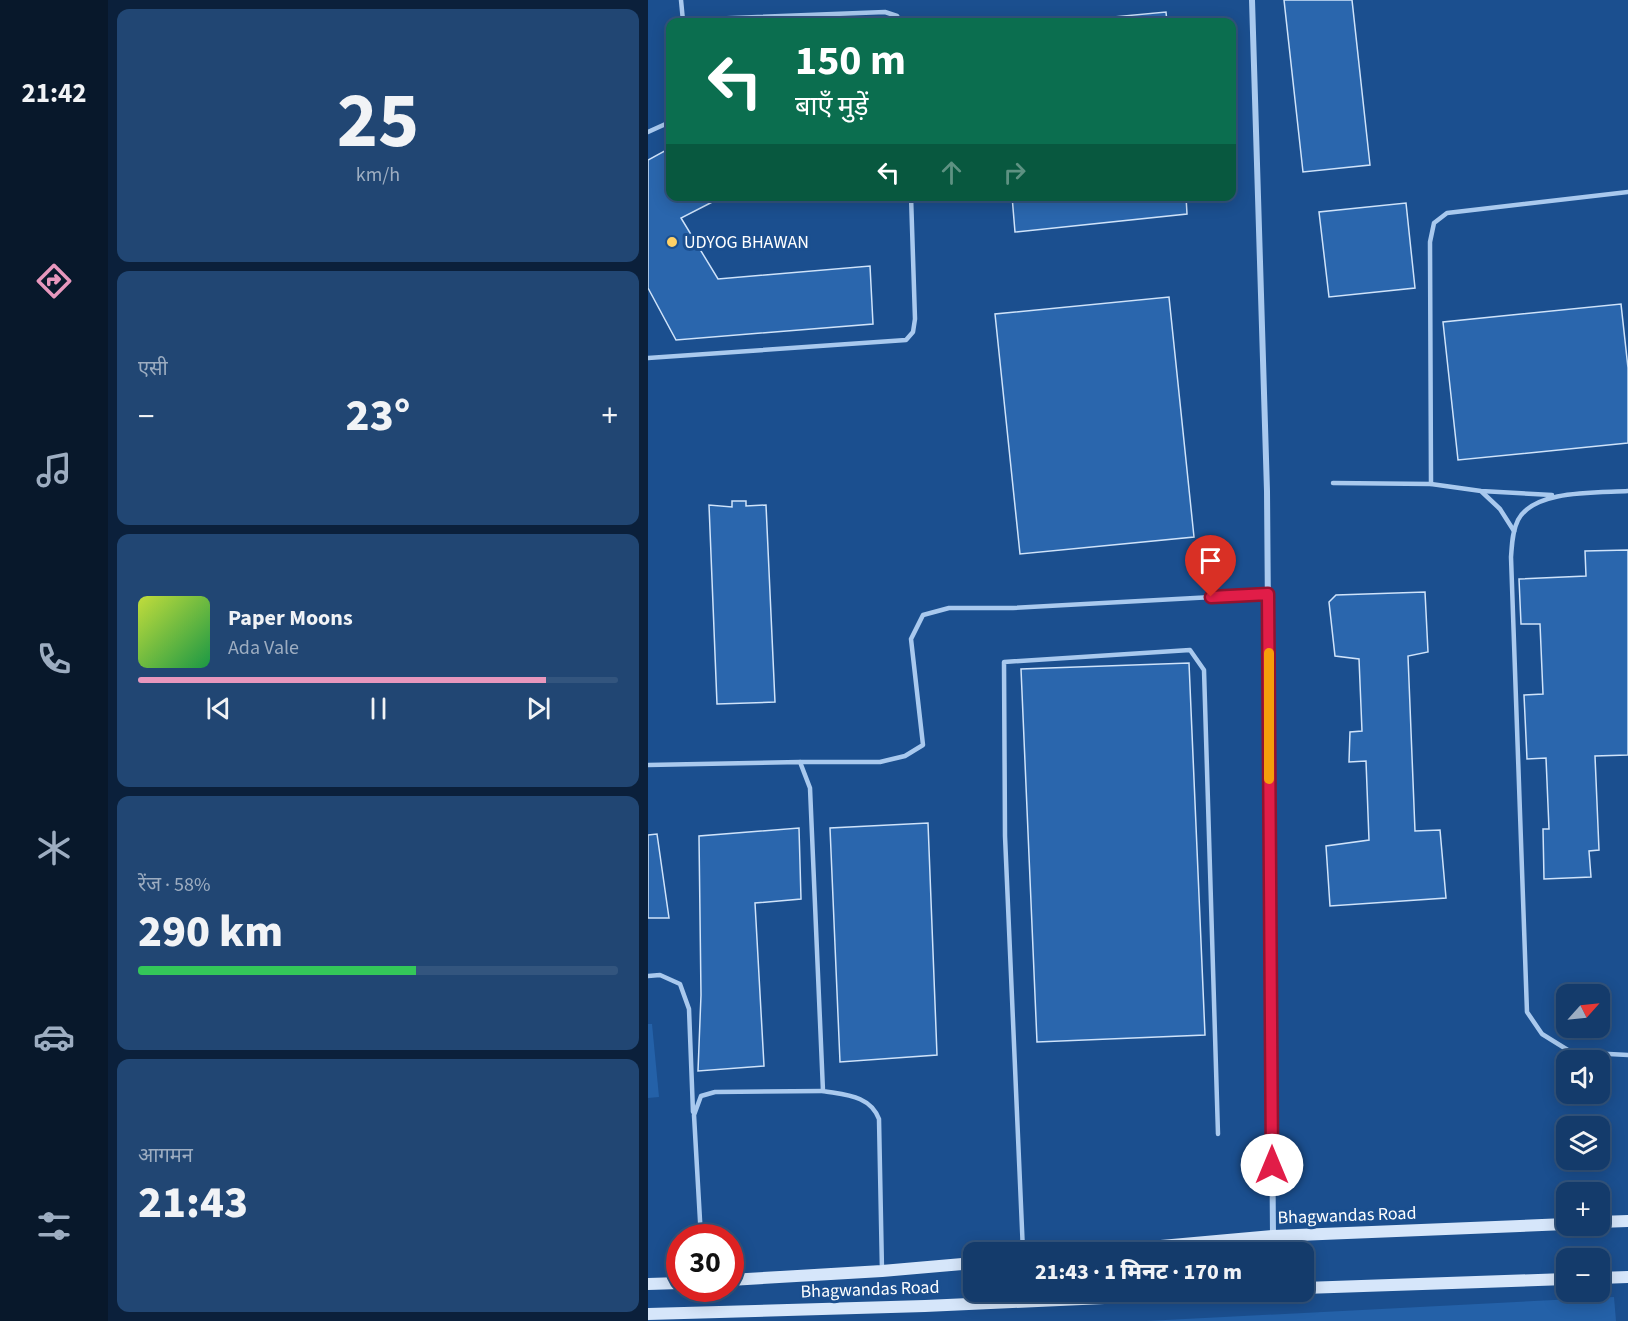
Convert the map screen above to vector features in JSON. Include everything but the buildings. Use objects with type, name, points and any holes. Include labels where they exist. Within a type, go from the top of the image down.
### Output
[{"type":"street","points":[[1252,0],[1268,491],[1273,1236]]},
{"type":"street","points":[[1610,1222],[1628,1221]]},
{"type":"street","name":"Bhagwandas Road","points":[[1206,1242],[1273,1236],[1556,1224]]},
{"type":"street","name":"Bhagwandas Road","points":[[744,1279],[963,1264]]},
{"type":"street","points":[[1610,1278],[1628,1277]]},
{"type":"street","points":[[1314,1288],[1556,1279]]},
{"type":"street","points":[[648,1284],[666,1283]]},
{"type":"street","name":"Bhagwandas Road","points":[[648,1314],[1014,1302]]},
{"type":"lane","points":[[681,0],[683,18]]},
{"type":"lane","points":[[750,18],[885,12],[898,18]]},
{"type":"lane","points":[[648,132],[666,124]]},
{"type":"lane","points":[[1431,484],[1430,242],[1434,223],[1447,213],[1628,192]]},
{"type":"lane","points":[[648,358],[906,340],[913,332],[915,319],[910,201]]},
{"type":"lane","points":[[1334,483],[1431,484],[1481,491],[1555,495],[1628,491]]},
{"type":"lane","points":[[1481,491],[1493,500],[1514,531]]},
{"type":"lane","points":[[1555,495],[1530,508],[1519,517],[1514,531],[1512,569],[1527,1012],[1542,1034],[1571,1052],[1628,1055]]},
{"type":"lane","points":[[648,765],[880,762],[905,756],[923,745],[911,639],[923,615],[949,608],[1013,608],[1268,594]]},
{"type":"lane","points":[[1023,1242],[1005,836],[1004,662],[1190,650],[1204,670],[1218,1134]]},
{"type":"lane","points":[[800,762],[810,788],[823,1091]]},
{"type":"lane","points":[[648,976],[660,975],[680,984],[689,1009],[700,1224]]},
{"type":"lane","points":[[694,1114],[701,1096],[715,1092],[823,1091],[863,1099],[876,1109],[879,1119],[882,1271]]},
{"type":"shaded area","points":[[648,1024],[652,1024],[659,1097],[648,1098]]},
{"type":"shaded area","points":[[1610,1297],[1614,1297],[1616,1321],[1146,1321],[1556,1300],[1556,1302],[1610,1302]]},
{"type":"slow traffic","points":[[1269,653],[1269,779]]},
{"type":"place","name":"UDYOG BHAWAN","points":[[672,242]]},
{"type":"route","points":[[1211,597],[1268,594],[1272,1165]]}]
